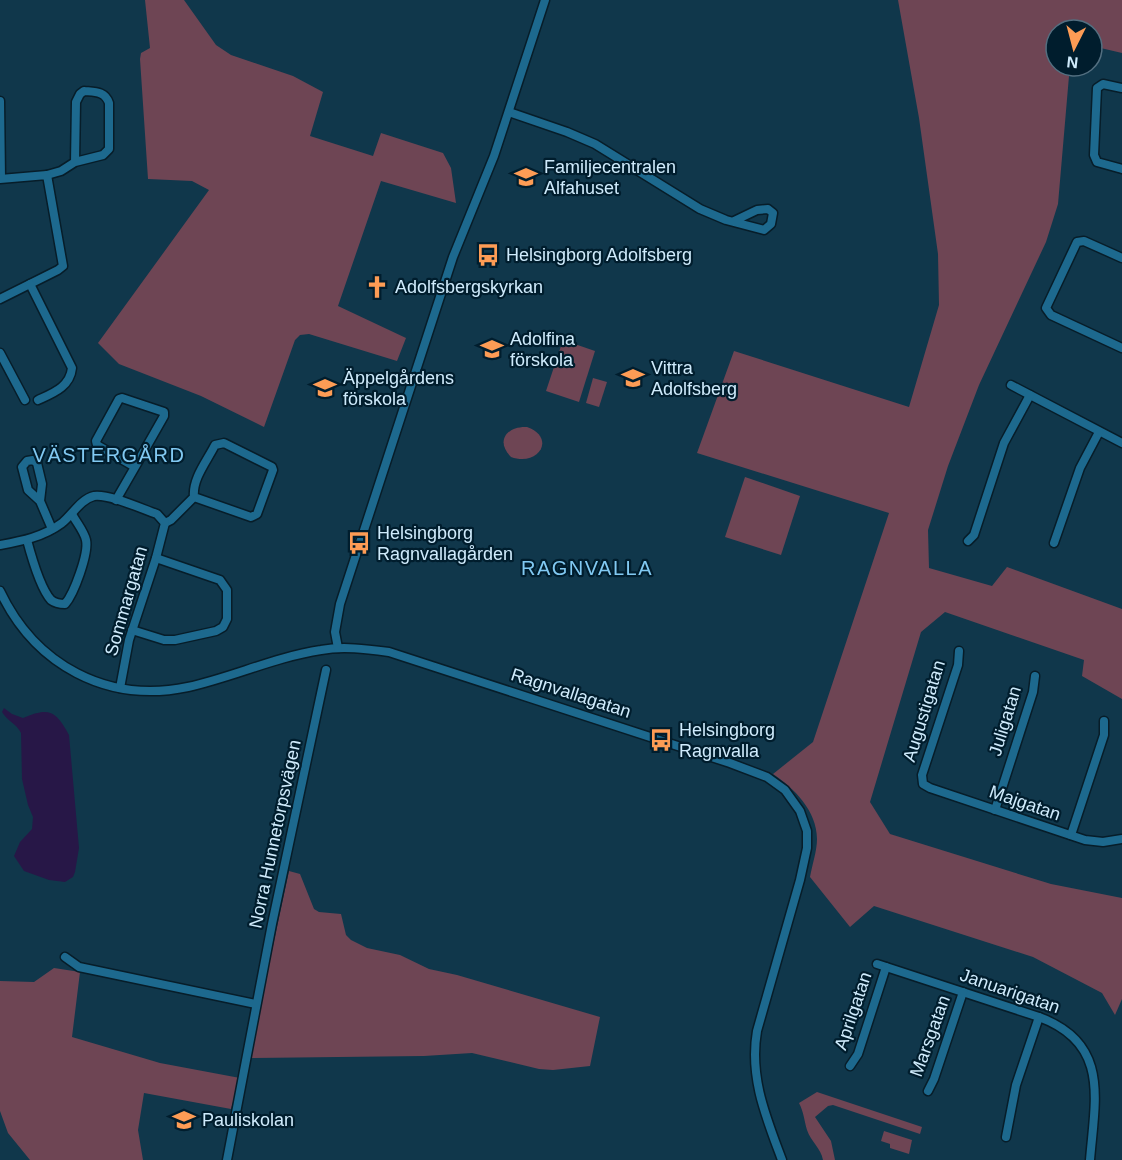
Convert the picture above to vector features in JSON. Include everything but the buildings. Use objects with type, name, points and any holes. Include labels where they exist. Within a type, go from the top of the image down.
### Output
[{"type":"street","points":[[338,648],[335,632],[340,604],[453,257],[480,193],[509,112],[545,0]]},
{"type":"street","points":[[1122,88],[1103,84],[1097,88],[1095,159],[1122,169]]},
{"type":"street","points":[[0,101],[1,178],[47,175],[62,171],[75,162],[103,155],[109,148],[107,97],[102,93],[84,92],[78,97],[75,162]]},
{"type":"street","points":[[509,112],[595,144],[692,205],[726,220],[734,221]]},
{"type":"street","points":[[0,299],[63,266],[63,255],[47,175]]},
{"type":"street","points":[[1122,258],[1079,240],[1046,306],[1047,311],[1122,348]]},
{"type":"street","points":[[30,284],[72,368],[60,390],[38,400]]},
{"type":"street","points":[[0,353],[25,400]]},
{"type":"street","points":[[1011,385],[1122,443]]},
{"type":"street","points":[[968,541],[974,535],[1004,443],[1030,395]]},
{"type":"street","points":[[116,500],[135,467],[164,416],[164,412],[122,398],[119,399],[96,441],[97,445],[135,467]]},
{"type":"street","points":[[1054,543],[1080,468],[1099,432]]},
{"type":"street","points":[[0,545],[27,540],[52,529],[86,500],[93,497],[116,500],[158,514],[165,523],[194,497],[195,481],[215,445],[219,442],[224,442],[272,467],[273,470],[255,516],[251,517],[194,497]]},
{"type":"street","points":[[40,501],[52,529]]},
{"type":"street","points":[[27,540],[35,567],[51,599],[58,604],[65,604],[72,592],[86,550],[83,533],[72,514]]},
{"type":"street","name":"Sommargatan","points":[[120,688],[132,630],[165,523]]},
{"type":"street","points":[[132,630],[164,640],[175,640],[216,631],[223,627],[227,619],[227,591],[220,580],[156,558]]},
{"type":"street","name":"Ragnvallagatan","points":[[0,591],[16,621],[44,651],[64,667],[120,688],[140,691],[175,689],[301,653],[338,648],[375,650],[403,656],[579,713],[767,777],[780,785],[793,798],[805,825],[807,848],[757,1031],[754,1053],[759,1095],[782,1160]]},
{"type":"street","name":"Augustigatan","points":[[922,782],[921,775],[958,665],[959,651]]},
{"type":"street","name":"Norra Hunnetorpsvägen","points":[[227,1160],[256,1004],[326,670]]},
{"type":"street","name":"Juligatan","points":[[995,810],[1033,692],[1035,676]]},
{"type":"street","points":[[1071,835],[1104,735],[1104,721]]},
{"type":"street","name":"Majgatan","points":[[922,782],[930,788],[1071,835],[1096,842],[1122,839]]},
{"type":"street","points":[[65,957],[79,967],[256,1004]]},
{"type":"street","name":"Januarigatan","points":[[877,964],[1039,1017],[1071,1033],[1091,1063],[1096,1088],[1090,1160]]},
{"type":"street","name":"Aprilgatan","points":[[850,1066],[858,1054],[886,967]]},
{"type":"street","name":"Marsgatan","points":[[928,1091],[963,992]]},
{"type":"street","points":[[1006,1137],[1016,1085],[1039,1017]]},
{"type":"shaded area","points":[[145,0],[184,0],[216,45],[231,55],[293,76],[323,92],[310,136],[373,156],[381,133],[443,153],[451,168],[456,203],[381,181],[338,306],[406,338],[397,361],[309,334],[300,335],[295,340],[264,427],[201,396],[119,364],[98,343],[209,190],[192,181],[148,179],[140,59],[141,53],[150,48]]},
{"type":"shaded area","points":[[898,0],[1122,0],[1122,53],[1104,49],[1104,18],[1044,18],[1044,78],[1069,78],[1058,204],[1046,242],[979,385],[948,466],[928,530],[929,568],[992,586],[1007,567],[1122,609],[1122,699],[1082,676],[1084,660],[945,612],[921,632],[870,802],[890,834],[1051,884],[1122,898],[1122,999],[1115,1015],[1102,993],[1033,957],[874,906],[850,927],[810,877],[817,844],[813,819],[796,793],[773,774],[813,742],[889,513],[697,453],[734,351],[909,407],[939,305],[938,254],[919,118]]},
{"type":"shaded area","points":[[563,340],[595,351],[579,402],[546,391]]},
{"type":"shaded area","points":[[593,378],[607,382],[599,407],[586,403]]},
{"type":"shaded area","points":[[527,427],[541,438],[540,450],[529,458],[511,457],[504,445],[506,436],[514,429]]},
{"type":"shaded area","points":[[745,477],[800,496],[781,555],[725,537]]},
{"type":"shaded area","points":[[4,708],[23,718],[39,712],[50,713],[60,720],[69,735],[79,848],[73,877],[65,882],[49,880],[24,871],[14,856],[20,842],[32,829],[33,817],[22,779],[21,733],[4,715],[2,712]]},
{"type":"shaded area","points":[[289,871],[300,874],[314,909],[319,912],[341,914],[346,935],[367,948],[400,955],[429,969],[600,1017],[590,1066],[553,1070],[539,1069],[472,1053],[424,1056],[249,1058]]},
{"type":"shaded area","points":[[54,968],[80,972],[72,1037],[160,1063],[240,1078],[231,1109],[144,1093],[138,1130],[143,1160],[30,1160],[8,1133],[0,1111],[0,981],[34,982]]},
{"type":"shaded area","points":[[817,1092],[922,1127],[920,1134],[833,1105],[828,1106],[815,1117],[831,1141],[835,1160],[823,1160],[807,1130],[799,1103]]},
{"type":"shaded area","points":[[884,1131],[912,1140],[909,1154],[890,1148],[890,1144],[881,1141]]},
{"type":"place","name":"Familjecentralen Alfahuset","points":[[526,177]]},
{"type":"place","name":"Helsingborg Adolfsberg","points":[[488,255]]},
{"type":"place","name":"Adolfsbergskyrkan","points":[[377,287]]},
{"type":"place","name":"Adolfina förskola","points":[[492,349]]},
{"type":"place","name":"Vittra Adolfsberg","points":[[633,378]]},
{"type":"place","name":"Äppelgårdens förskola","points":[[325,388]]},
{"type":"place","name":"Helsingborg Ragnvallagården","points":[[359,543]]},
{"type":"place","name":"Helsingborg Ragnvalla","points":[[661,740]]},
{"type":"place","name":"Pauliskolan","points":[[184,1120]]},
{"type":"district","name":"VÄSTERGÅRD","points":[[109,455]]},
{"type":"district","name":"RAGNVALLA","points":[[587,568]]}]
